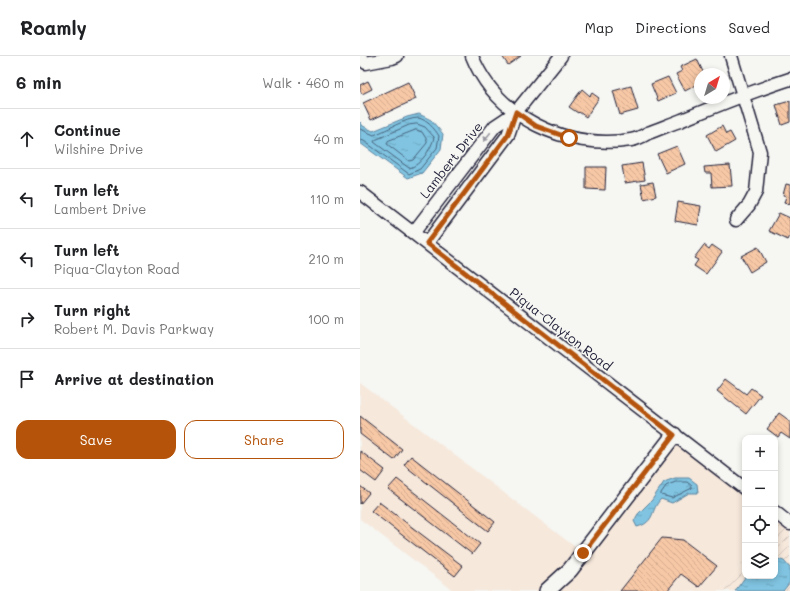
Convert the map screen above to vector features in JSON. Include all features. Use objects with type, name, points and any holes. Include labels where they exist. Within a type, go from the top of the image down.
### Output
[{"type":"street","points":[[360,56],[366,63],[397,56]]},
{"type":"street","points":[[472,56],[478,70],[495,94],[516,112],[536,126],[569,138],[600,142],[633,140],[742,95],[790,79]]},
{"type":"street","name":"Lambert Drive","points":[[414,232],[495,126],[516,112],[561,56]]},
{"type":"street","points":[[731,56],[760,152],[756,192],[749,205],[736,220]]},
{"type":"street","name":"Lambert Drive","points":[[427,243],[508,135],[516,112]]},
{"type":"street","name":"Piqua-Clayton Road","points":[[360,192],[414,232],[742,487]]},
{"type":"street","points":[[547,591],[570,570],[674,435]]},
{"type":"street","points":[[778,514],[790,524]]},
{"type":"shaded area","points":[[360,383],[583,553],[674,435],[742,487],[742,564],[721,591],[454,591],[360,519]]},
{"type":"shaded area","points":[[779,515],[790,524],[790,591],[721,591],[742,564],[742,579],[778,579]]},
{"type":"water","points":[[419,114],[431,120],[443,134],[441,149],[422,173],[408,178],[360,143],[360,122],[363,126],[373,131],[407,117]]},
{"type":"water","points":[[675,478],[689,478],[697,484],[698,493],[689,493],[672,503],[661,499],[655,507],[650,519],[643,525],[637,527],[634,521],[638,514],[652,500],[664,482]]},
{"type":"water","points":[[778,559],[784,561],[790,568],[790,582],[783,591],[735,591],[744,579],[778,579]]},
{"type":"building","points":[[502,56],[521,56],[508,65]]},
{"type":"building","points":[[697,59],[701,68],[694,68],[694,86],[685,91],[676,74],[682,71],[680,67]]},
{"type":"building","points":[[668,77],[676,93],[658,101],[651,84]]},
{"type":"building","points":[[368,81],[372,89],[362,94],[360,85]]},
{"type":"building","points":[[408,82],[416,99],[371,120],[363,103]]},
{"type":"building","points":[[631,86],[638,110],[620,115],[613,91]]},
{"type":"building","points":[[582,89],[590,96],[592,93],[599,98],[586,117],[569,107]]},
{"type":"building","points":[[790,101],[790,122],[782,125],[776,105]]},
{"type":"building","points":[[722,126],[726,134],[730,132],[735,141],[716,152],[707,135]]},
{"type":"building","points":[[677,146],[685,164],[666,173],[657,154]]},
{"type":"building","points":[[642,163],[645,180],[625,183],[622,166]]},
{"type":"building","points":[[730,165],[732,186],[712,187],[711,173],[705,173],[704,167]]},
{"type":"building","points":[[586,167],[606,167],[605,190],[586,189]]},
{"type":"building","points":[[653,182],[656,196],[644,199],[641,184]]},
{"type":"building","points":[[786,184],[790,185],[790,205],[784,203],[786,196],[783,195]]},
{"type":"building","points":[[678,202],[701,206],[698,225],[675,221]]},
{"type":"building","points":[[779,213],[790,218],[790,236],[788,240],[769,231]]},
{"type":"building","points":[[704,245],[709,249],[712,245],[722,252],[706,274],[694,266],[698,260],[694,258]]},
{"type":"building","points":[[758,247],[766,262],[750,272],[741,256]]},
{"type":"building","points":[[726,379],[746,394],[751,388],[761,395],[746,414],[717,391]]},
{"type":"building","points":[[779,413],[790,421],[790,439],[781,433],[778,437],[778,435],[775,435],[767,429]]},
{"type":"building","points":[[360,416],[402,449],[394,460],[360,434]]},
{"type":"building","points":[[360,451],[385,470],[376,482],[360,470]]},
{"type":"building","points":[[411,456],[495,522],[488,531],[404,465]]},
{"type":"building","points":[[397,479],[480,544],[472,554],[388,489]]},
{"type":"building","points":[[360,486],[369,493],[360,504]]},
{"type":"building","points":[[379,502],[463,566],[455,576],[371,511]]},
{"type":"building","points":[[662,538],[683,540],[717,566],[699,587],[681,574],[667,591],[620,591]]},
{"type":"route","points":[[569,138],[536,126],[516,112],[508,135],[427,243],[674,435],[583,553]]}]
